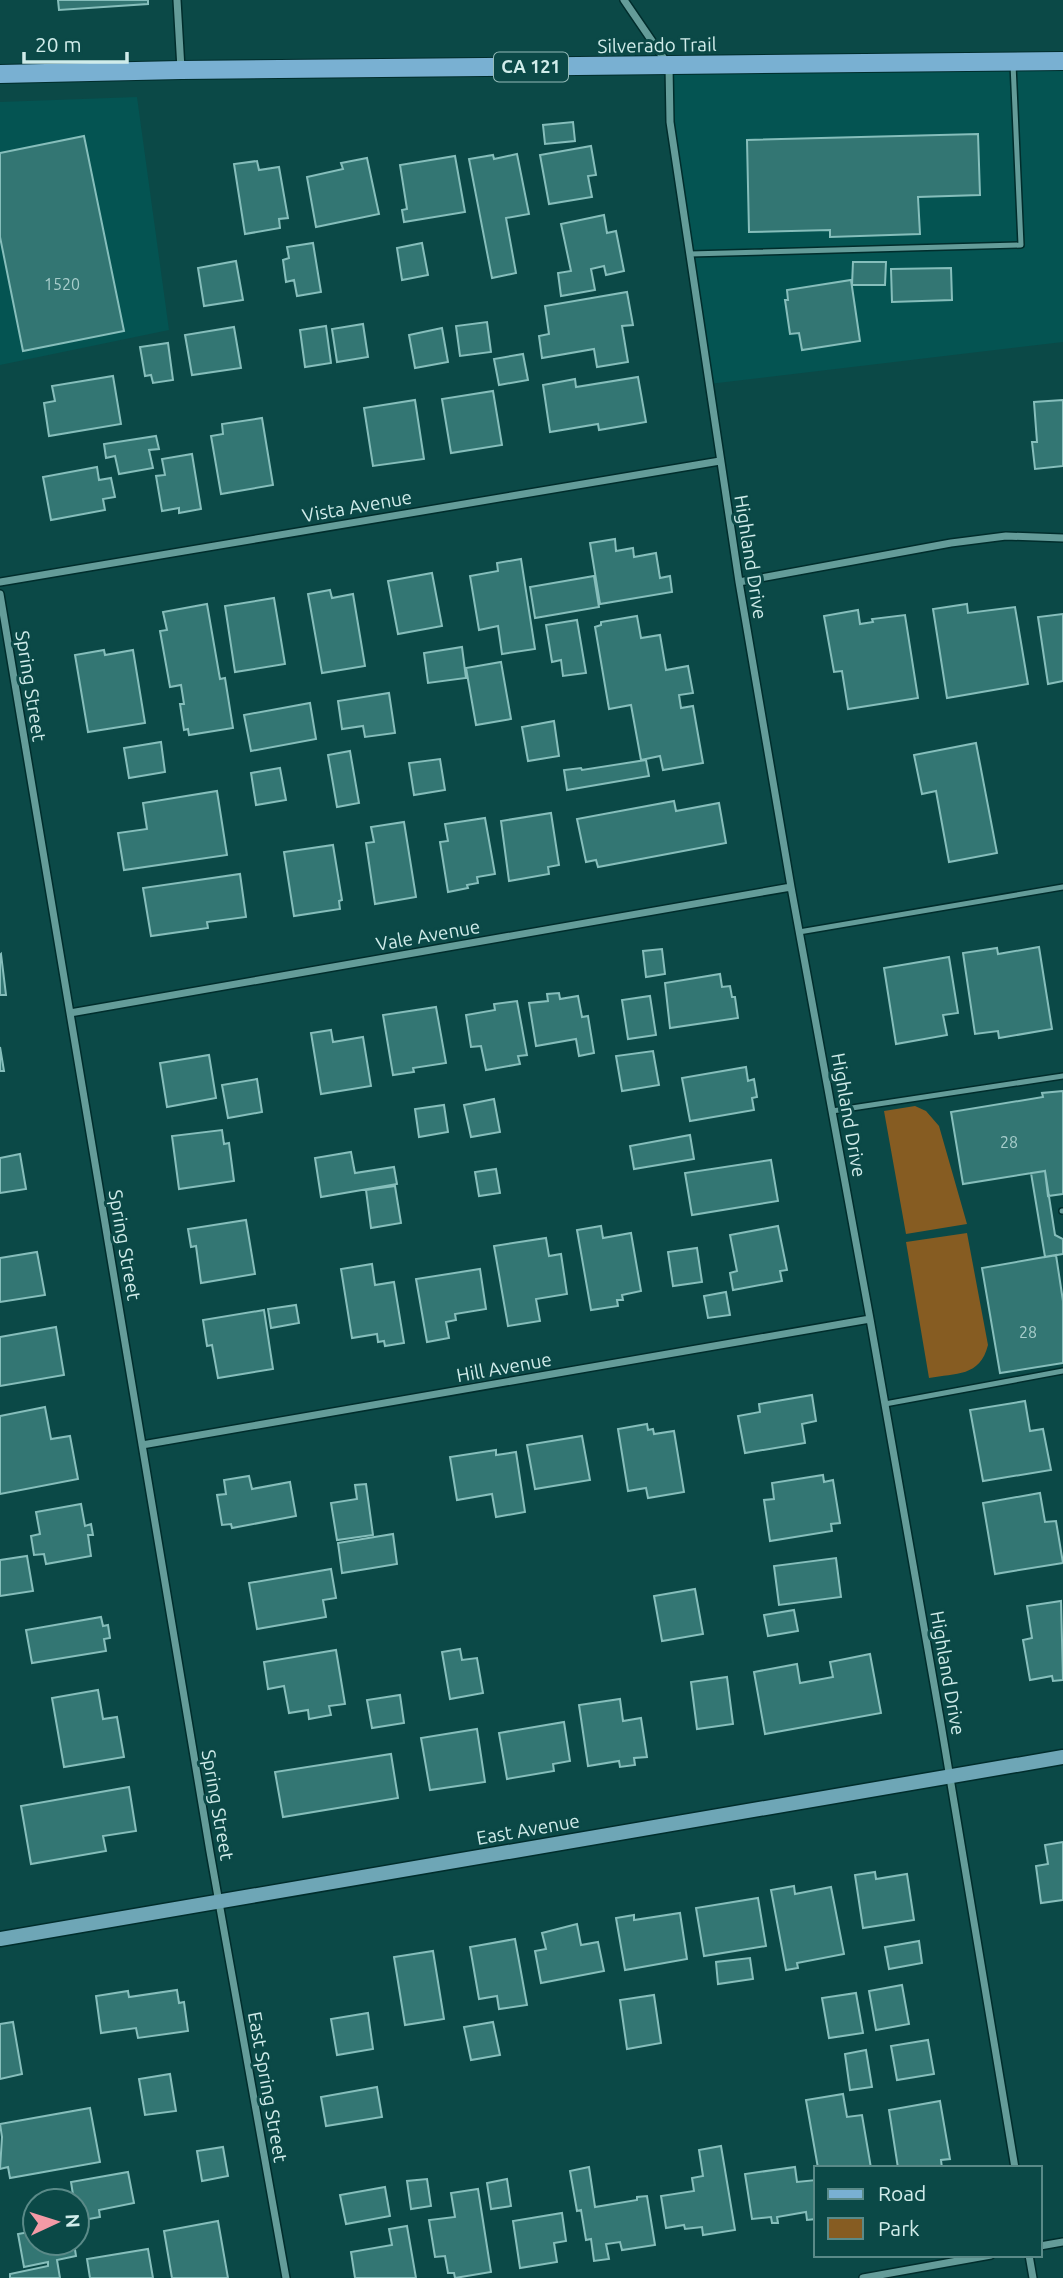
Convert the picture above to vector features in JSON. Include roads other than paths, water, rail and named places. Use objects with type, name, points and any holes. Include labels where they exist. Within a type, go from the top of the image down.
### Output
[{"type":"main road","name":"Silverado Trail","points":[[0,74],[1063,61]]},
{"type":"street","points":[[177,0],[181,70]]},
{"type":"street","points":[[624,0],[669,66]]},
{"type":"street","name":"Highland Drive","points":[[669,66],[670,122],[739,582],[950,1776],[1015,2166]]},
{"type":"street","name":"Vista Avenue","points":[[0,582],[720,461]]},
{"type":"street","points":[[739,582],[951,543],[1006,536],[1063,538]]},
{"type":"street","name":"Spring Street","points":[[0,594],[219,1902]]},
{"type":"street","name":"Vale Avenue","points":[[70,1013],[791,887]]},
{"type":"street","name":"Hill Avenue","points":[[142,1445],[870,1319]]},
{"type":"street","name":"East Avenue","points":[[0,1939],[1063,1756]]},
{"type":"street","name":"East Spring Street","points":[[219,1902],[286,2278]]},
{"type":"street","points":[[1042,2246],[1063,2242]]},
{"type":"street","points":[[863,2278],[980,2257]]},
{"type":"street","points":[[1029,2257],[1033,2278]]},
{"type":"lane","points":[[690,254],[1021,245],[1013,61]]},
{"type":"lane","points":[[799,932],[1063,887]]},
{"type":"lane","points":[[832,1111],[1063,1076]]},
{"type":"lane","points":[[885,1404],[1063,1371]]}]
